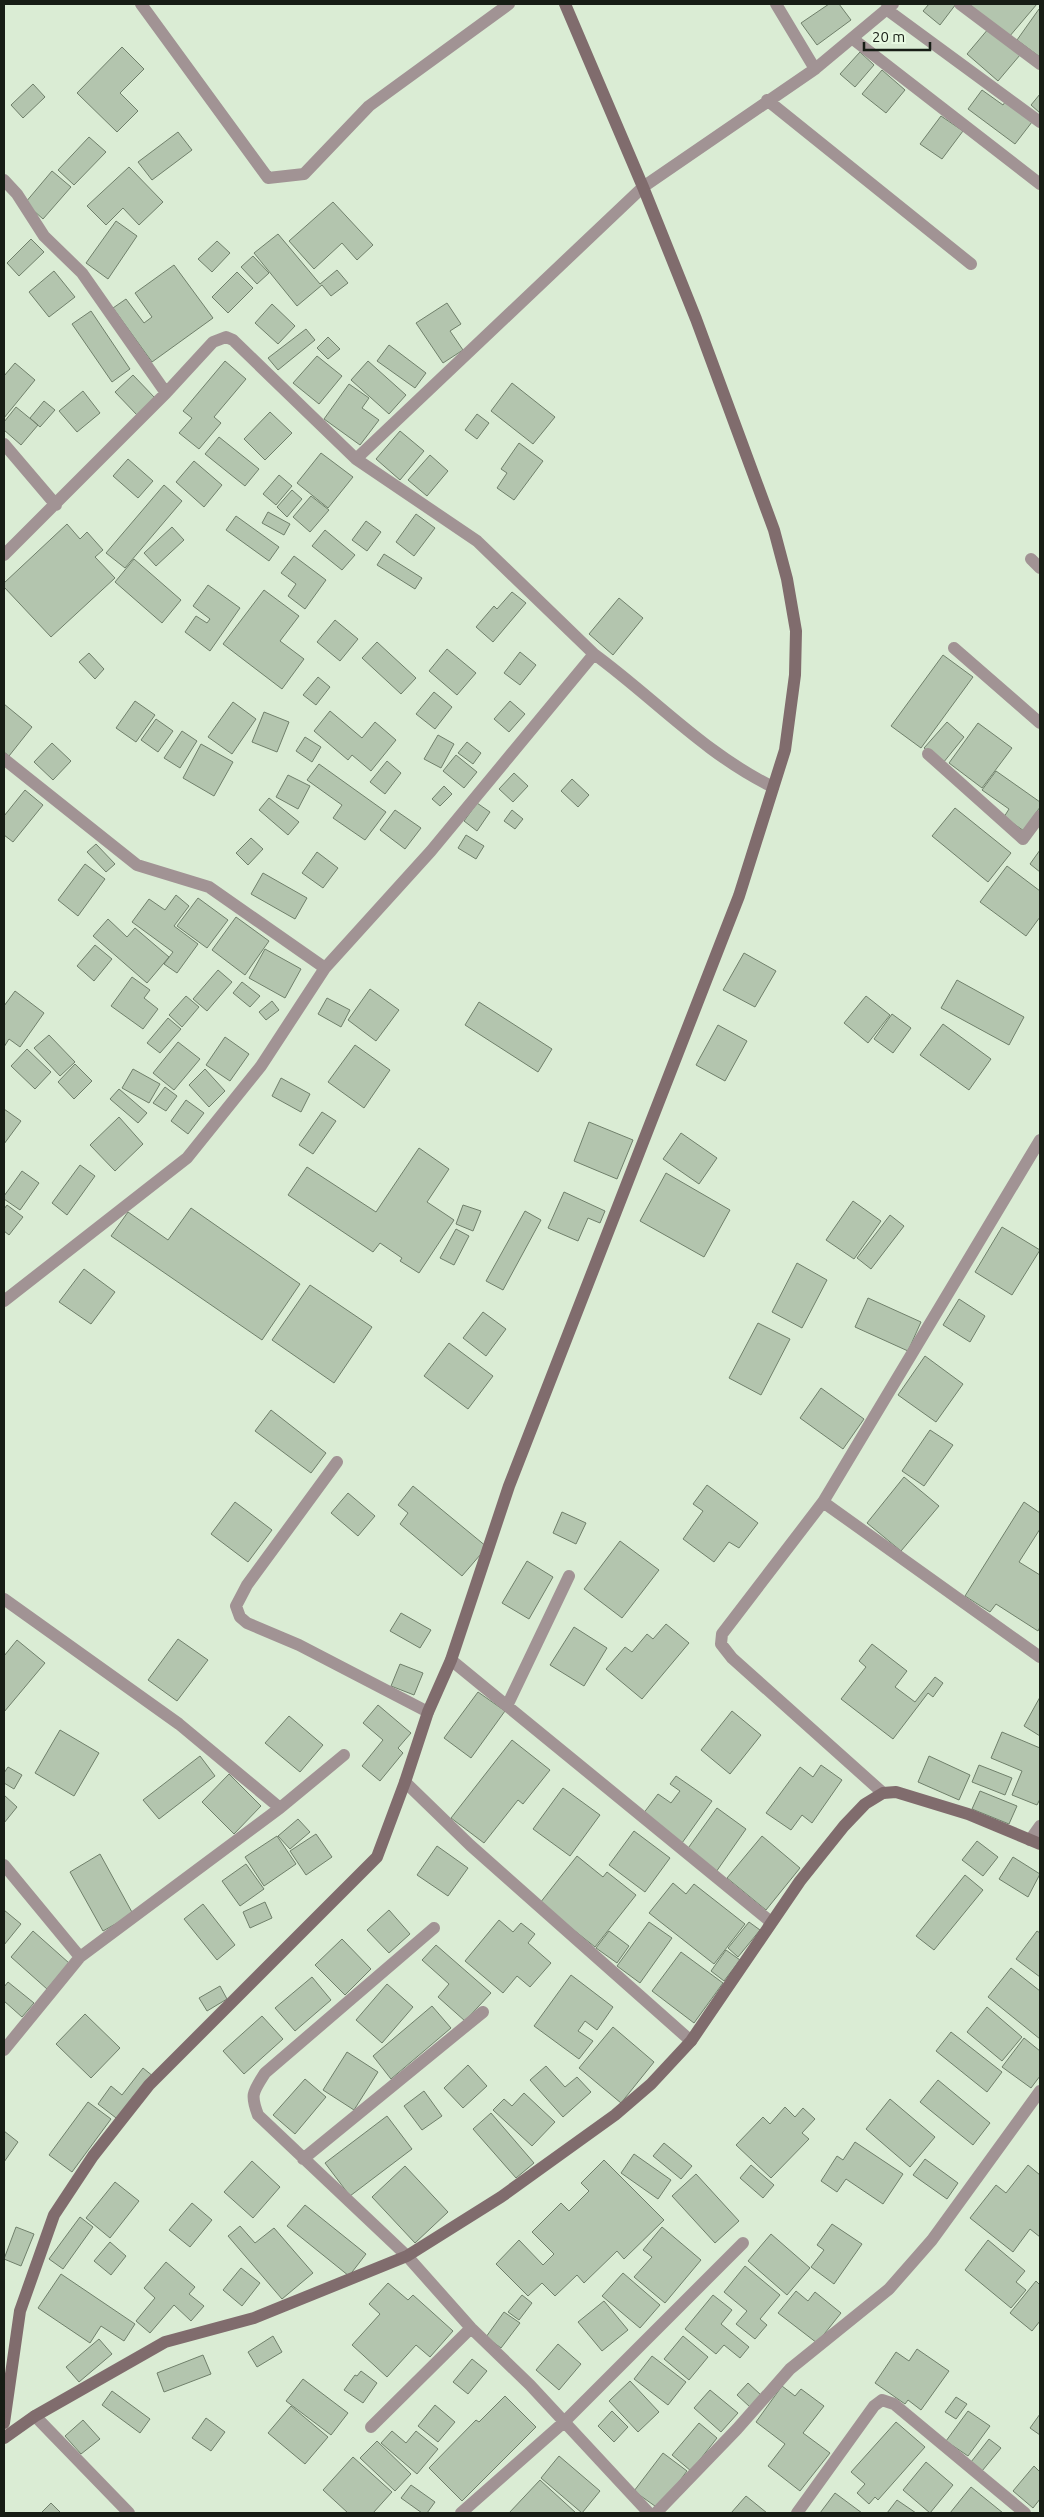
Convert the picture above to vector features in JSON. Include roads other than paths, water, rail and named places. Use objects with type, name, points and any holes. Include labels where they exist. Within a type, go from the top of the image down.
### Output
[{"type":"street","points":[[141,4],[268,178],[304,174],[369,106],[509,4]]},
{"type":"street","points":[[4,2423],[20,2310],[54,2215],[93,2156],[149,2085],[377,1857],[405,1782],[428,1712],[451,1660],[509,1486],[739,896],[785,750],[795,675],[796,631],[787,579],[774,530],[755,474],[643,187],[565,4]]},
{"type":"street","points":[[776,4],[814,69]]},
{"type":"street","points":[[960,4],[1040,64]]},
{"type":"street","points":[[356,459],[643,187],[814,69],[889,6],[1040,122]]},
{"type":"street","points":[[853,38],[1040,184]]},
{"type":"street","points":[[767,100],[971,264]]},
{"type":"street","points":[[4,180],[17,194],[44,236],[82,273],[166,393]]},
{"type":"street","points":[[4,555],[166,393],[213,342],[226,337],[233,340],[356,459],[477,541],[594,654],[706,746],[753,777],[773,787]]},
{"type":"street","points":[[4,444],[56,505]]},
{"type":"street","points":[[954,648],[1040,723]]},
{"type":"street","points":[[4,1301],[187,1158],[260,1066],[325,968],[431,851],[594,654]]},
{"type":"street","points":[[928,754],[1023,839],[1040,816]]},
{"type":"street","points":[[4,759],[137,865],[209,887],[325,968]]},
{"type":"street","points":[[884,1793],[732,1658],[721,1644],[725,1629],[823,1502],[1040,1140]]},
{"type":"street","points":[[337,1462],[247,1585],[236,1603],[237,1612],[252,1626],[299,1645],[428,1712]]},
{"type":"street","points":[[823,1502],[1040,1657]]},
{"type":"street","points":[[507,1706],[569,1576]]},
{"type":"street","points":[[4,1599],[179,1724],[280,1808]]},
{"type":"street","points":[[451,1660],[771,1922]]},
{"type":"street","points":[[4,2050],[80,1957],[280,1808],[344,1755]]},
{"type":"street","points":[[405,1782],[470,1844],[691,2041]]},
{"type":"street","points":[[4,2438],[35,2416],[165,2342],[254,2318],[407,2256],[501,2197],[615,2115],[651,2084],[691,2041],[800,1881],[844,1826],[866,1804],[884,1793],[896,1792],[968,1814],[1035,1842],[1040,1826]]},
{"type":"street","points":[[4,1865],[80,1957]]},
{"type":"street","points":[[434,1928],[264,2072],[252,2099],[258,2115],[407,2256],[471,2328],[530,2386],[649,2513]]},
{"type":"street","points":[[304,2159],[483,2012]]},
{"type":"street","points":[[656,2513],[737,2429],[790,2369],[889,2289],[932,2240],[1040,2091]]},
{"type":"street","points":[[461,2513],[563,2423],[742,2243]]},
{"type":"street","points":[[371,2426],[471,2328]]},
{"type":"street","points":[[797,2513],[874,2406],[882,2400],[894,2404],[1025,2513]]},
{"type":"street","points":[[35,2416],[129,2513]]}]
